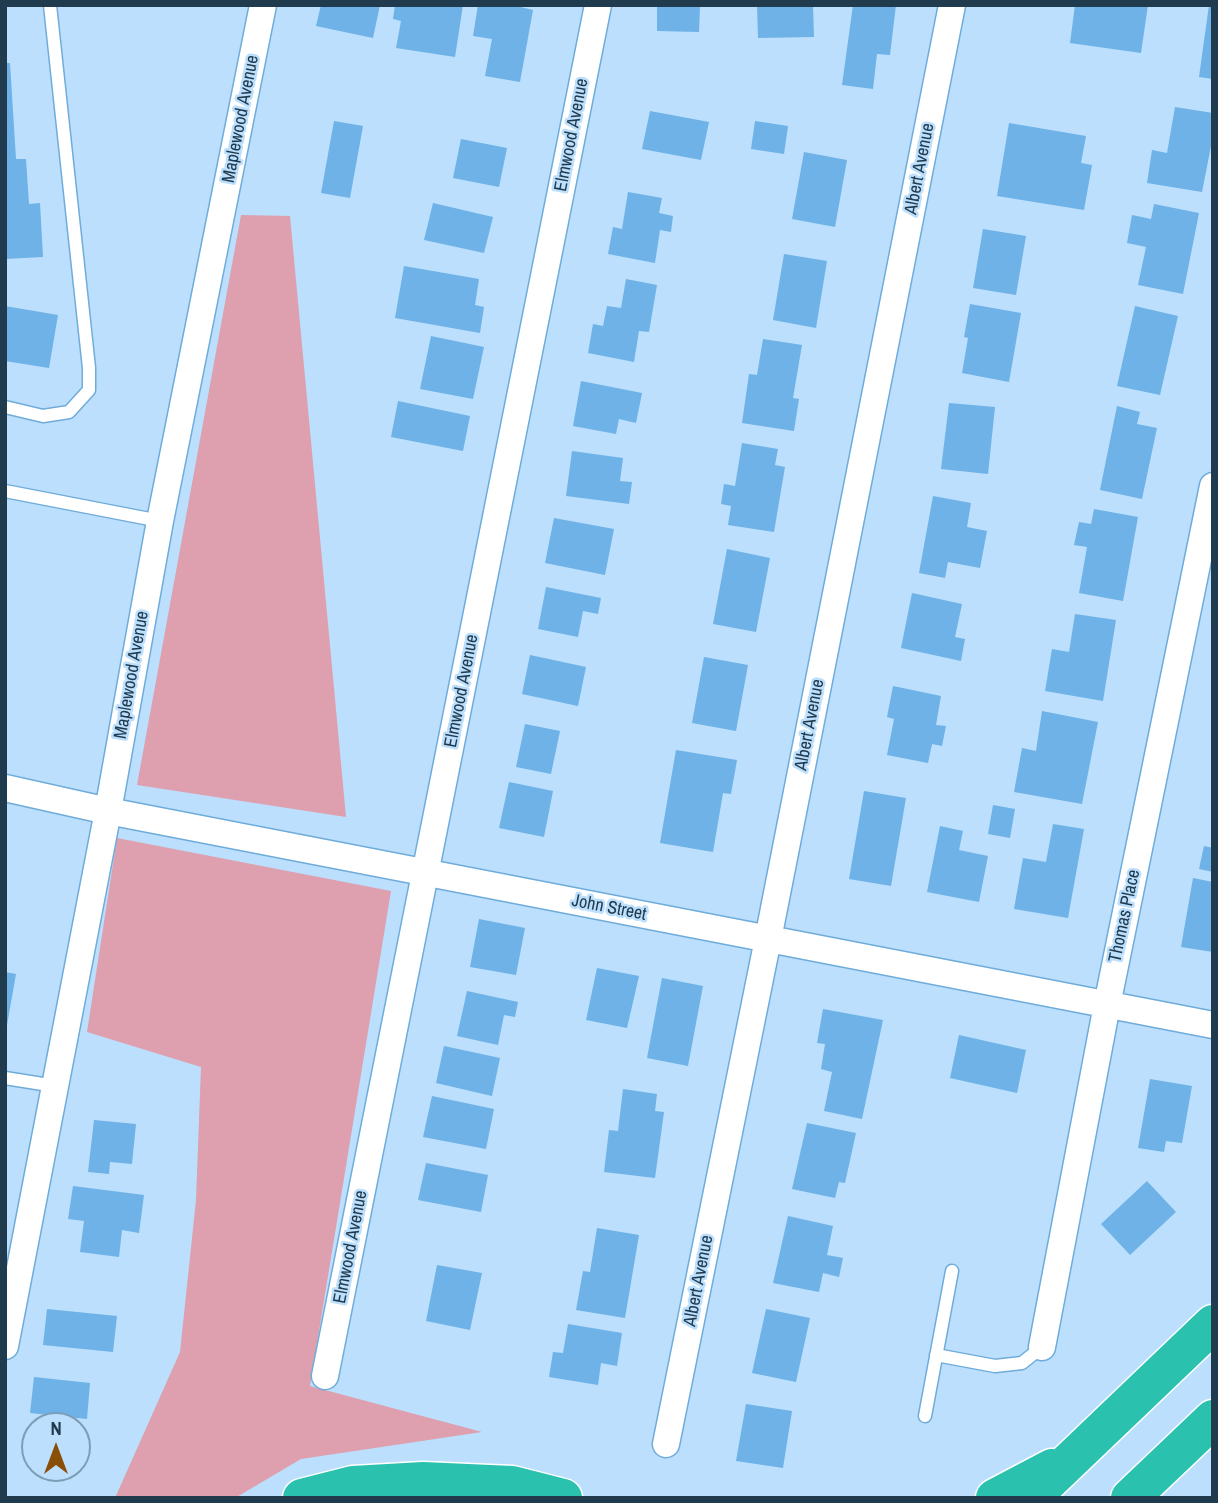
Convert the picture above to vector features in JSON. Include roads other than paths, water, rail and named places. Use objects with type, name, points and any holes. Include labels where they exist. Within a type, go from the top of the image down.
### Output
[{"type":"highway","points":[[1031,1498],[1213,1324]]},
{"type":"highway","points":[[1130,1498],[1213,1419]]},
{"type":"highway","points":[[995,1498],[1073,1458]]},
{"type":"highway","points":[[302,1498],[353,1485],[424,1480],[512,1485],[563,1498]]},
{"type":"street","name":"Maplewood Avenue","points":[[5,1346],[108,811],[160,521],[263,5]]},
{"type":"street","name":"Elmwood Avenue","points":[[325,1377],[598,5]]},
{"type":"street","name":"Albert Avenue","points":[[666,1444],[952,5]]},
{"type":"street","name":"Thomas Place","points":[[1042,1347],[1107,1005],[1213,486]]},
{"type":"street","name":"John Street","points":[[5,788],[108,811],[1213,1025]]},
{"type":"lane","points":[[5,407],[43,416],[69,412],[89,390],[89,368],[50,5]]},
{"type":"lane","points":[[5,491],[160,521]]},
{"type":"lane","points":[[5,1078],[55,1086]]},
{"type":"lane","points":[[925,1416],[952,1271]]},
{"type":"lane","points":[[936,1355],[995,1366],[1022,1363],[1042,1347]]}]
